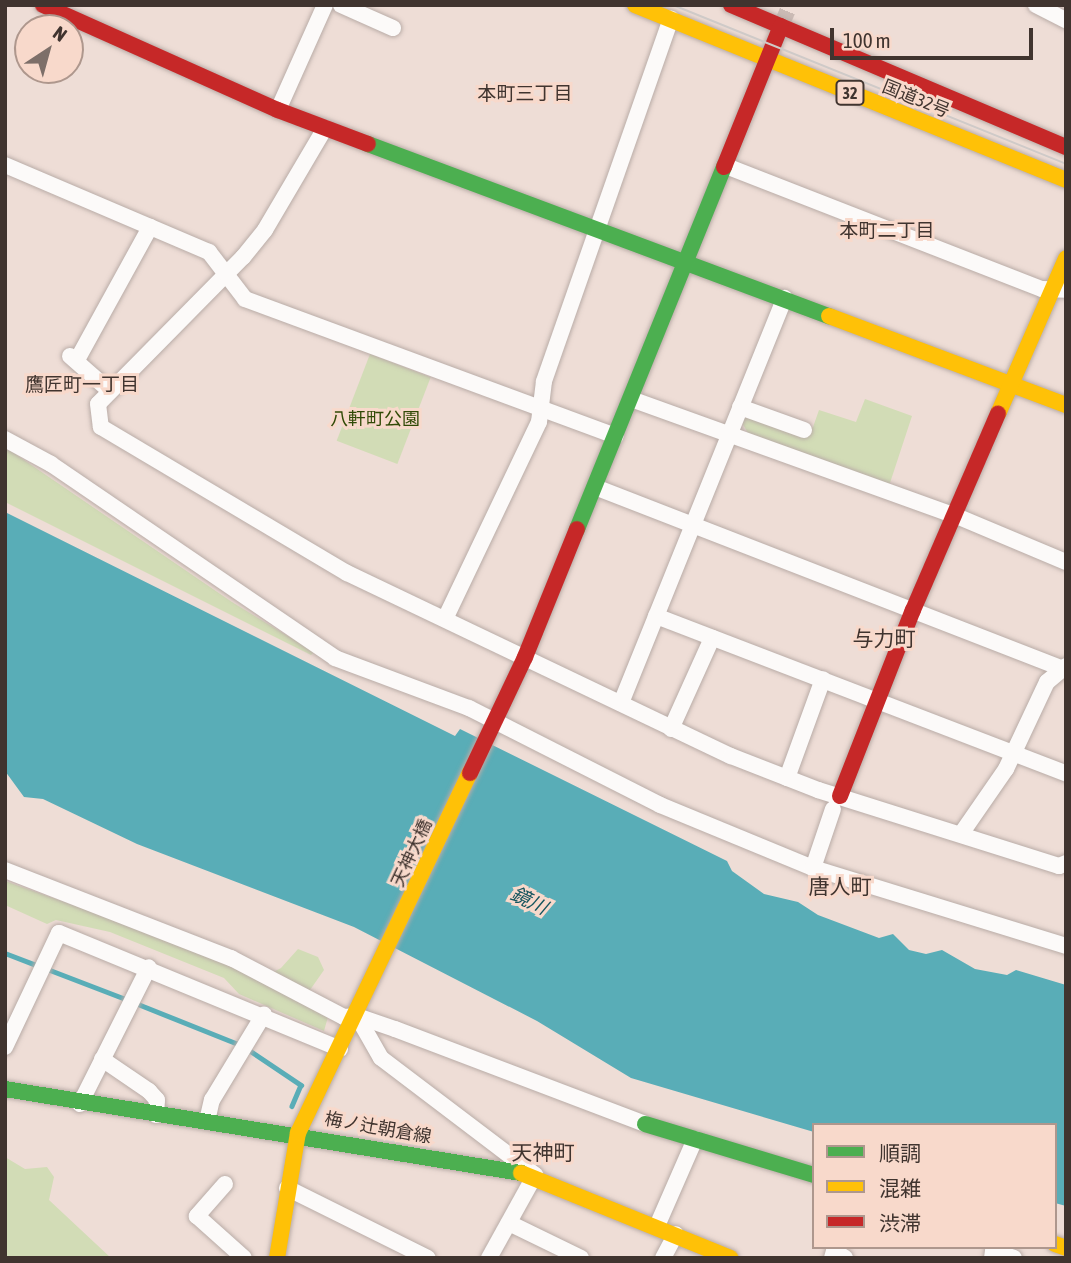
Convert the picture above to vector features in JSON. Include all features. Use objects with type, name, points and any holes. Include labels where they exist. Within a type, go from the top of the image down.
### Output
[{"type":"main road","points":[[43,5],[278,110],[1066,405]]},
{"type":"main road","name":"国道32号","points":[[635,5],[1066,180]]},
{"type":"main road","name":"国道32号","points":[[731,5],[1066,146]]},
{"type":"main road","name":"天神大橋","points":[[276,1258],[286,1188],[298,1133],[357,1016],[525,657],[687,263],[780,26]]},
{"type":"main road","points":[[836,803],[954,515],[1012,384],[1059,289],[1066,258]]},
{"type":"main road","name":"梅ノ辻朝倉線","points":[[5,1089],[79,1104],[298,1133],[535,1175],[730,1258]]},
{"type":"main road","points":[[645,1124],[812,1174]]},
{"type":"street","points":[[278,110],[325,5]]},
{"type":"street","points":[[341,5],[393,28]]},
{"type":"street","points":[[1036,5],[1066,20]]},
{"type":"street","points":[[445,619],[539,422],[544,381],[671,19]]},
{"type":"street","points":[[325,128],[264,230],[226,275],[203,293],[98,404],[101,427],[347,573],[671,729],[787,778],[836,803],[961,834],[1064,866]]},
{"type":"street","points":[[5,165],[209,252],[245,299],[616,436]]},
{"type":"street","points":[[726,166],[1042,289],[1059,289]]},
{"type":"street","points":[[110,391],[73,358],[150,227]]},
{"type":"street","points":[[621,703],[785,298]]},
{"type":"street","points":[[631,398],[954,515],[1066,562]]},
{"type":"street","points":[[740,407],[804,430]]},
{"type":"street","points":[[5,439],[51,464],[326,654],[494,726],[660,804],[813,868],[1066,946]]},
{"type":"street","points":[[595,487],[692,527],[1065,668]]},
{"type":"street","points":[[656,616],[1066,773]]},
{"type":"street","points":[[671,729],[712,638]]},
{"type":"street","points":[[961,834],[1015,752],[1047,682],[1065,668]]},
{"type":"street","points":[[787,778],[823,679]]},
{"type":"street","points":[[813,868],[836,803]]},
{"type":"street","points":[[5,870],[203,946],[344,1017],[357,1016],[645,1124]]},
{"type":"street","points":[[5,1047],[59,933],[264,1014],[340,1049]]},
{"type":"street","points":[[79,1104],[149,967]]},
{"type":"street","points":[[207,1121],[212,1100],[264,1014]]},
{"type":"street","points":[[357,1016],[381,1058],[535,1175],[489,1258]]},
{"type":"street","points":[[102,1059],[149,1091],[157,1100],[156,1115]]},
{"type":"street","points":[[657,1226],[695,1139]]},
{"type":"street","points":[[225,1184],[197,1216],[244,1258]]},
{"type":"street","points":[[286,1188],[428,1258]]},
{"type":"street","points":[[509,1223],[582,1258]]},
{"type":"street","points":[[663,1258],[676,1234]]},
{"type":"street","points":[[832,1258],[834,1251],[845,1258]]},
{"type":"street","points":[[992,1258],[993,1251],[1014,1258]]},
{"type":"green space","name":"八軒町公園","points":[[370,354],[431,377],[397,464],[337,441]]},
{"type":"green space","points":[[865,399],[912,416],[889,486],[749,435],[741,421],[744,413],[802,435],[813,427],[819,410],[856,422]]},
{"type":"green space","points":[[5,447],[232,602],[314,652],[311,655],[5,502]]},
{"type":"green space","points":[[5,881],[186,945],[258,980],[281,968],[298,949],[318,957],[324,970],[310,990],[331,1006],[324,1031],[239,994],[224,978],[110,932],[56,920],[47,924],[5,905]]},
{"type":"green space","points":[[5,1157],[25,1169],[47,1167],[54,1177],[49,1200],[111,1258],[5,1258]]},
{"type":"water","name":"鏡川","points":[[5,512],[455,736],[460,729],[727,861],[732,871],[764,894],[798,902],[818,915],[879,938],[893,934],[909,950],[926,954],[942,950],[975,969],[1007,975],[1016,970],[1066,985],[1066,1206],[1057,1204],[1057,1123],[812,1123],[812,1131],[631,1078],[537,1021],[354,927],[137,844],[43,799],[24,797],[5,771]]},
{"type":"waterway","points":[[5,953],[37,965]]},
{"type":"waterway","points":[[50,970],[128,1000]]},
{"type":"waterway","points":[[138,1004],[238,1044]]},
{"type":"waterway","points":[[249,1050],[301,1085],[292,1106]]},
{"type":"tunnel","points":[[781,26],[790,5]]},
{"type":"tram line","points":[[673,5],[1066,164]]},
{"type":"traffic: fast","points":[[368,144],[829,316]]},
{"type":"traffic: fast","points":[[577,529],[724,167]]},
{"type":"traffic: fast","points":[[5,1089],[521,1173]]},
{"type":"traffic: fast","points":[[645,1124],[812,1174]]},
{"type":"traffic: slow","points":[[635,5],[1066,180]]},
{"type":"traffic: slow","points":[[998,414],[1066,258]]},
{"type":"traffic: slow","points":[[829,316],[1066,405]]},
{"type":"traffic: slow","points":[[277,1258],[298,1133],[470,773]]},
{"type":"traffic: slow","points":[[521,1173],[730,1258]]},
{"type":"traffic: slow","points":[[1057,1245],[1066,1248]]},
{"type":"traffic: jam","points":[[43,5],[278,110],[368,144]]},
{"type":"traffic: jam","points":[[731,5],[1066,147]]},
{"type":"traffic: jam","points":[[724,167],[781,26]]},
{"type":"traffic: jam","points":[[840,796],[913,610],[998,414]]},
{"type":"traffic: jam","points":[[470,773],[525,657],[577,529]]},
{"type":"district","name":"本町三丁目","points":[[525,94]]},
{"type":"district","name":"本町二丁目","points":[[887,231]]},
{"type":"district","name":"鷹匠町一丁目","points":[[82,385]]},
{"type":"district","name":"与力町","points":[[884,638]]},
{"type":"district","name":"唐人町","points":[[840,886]]},
{"type":"district","name":"天神町","points":[[543,1152]]}]
